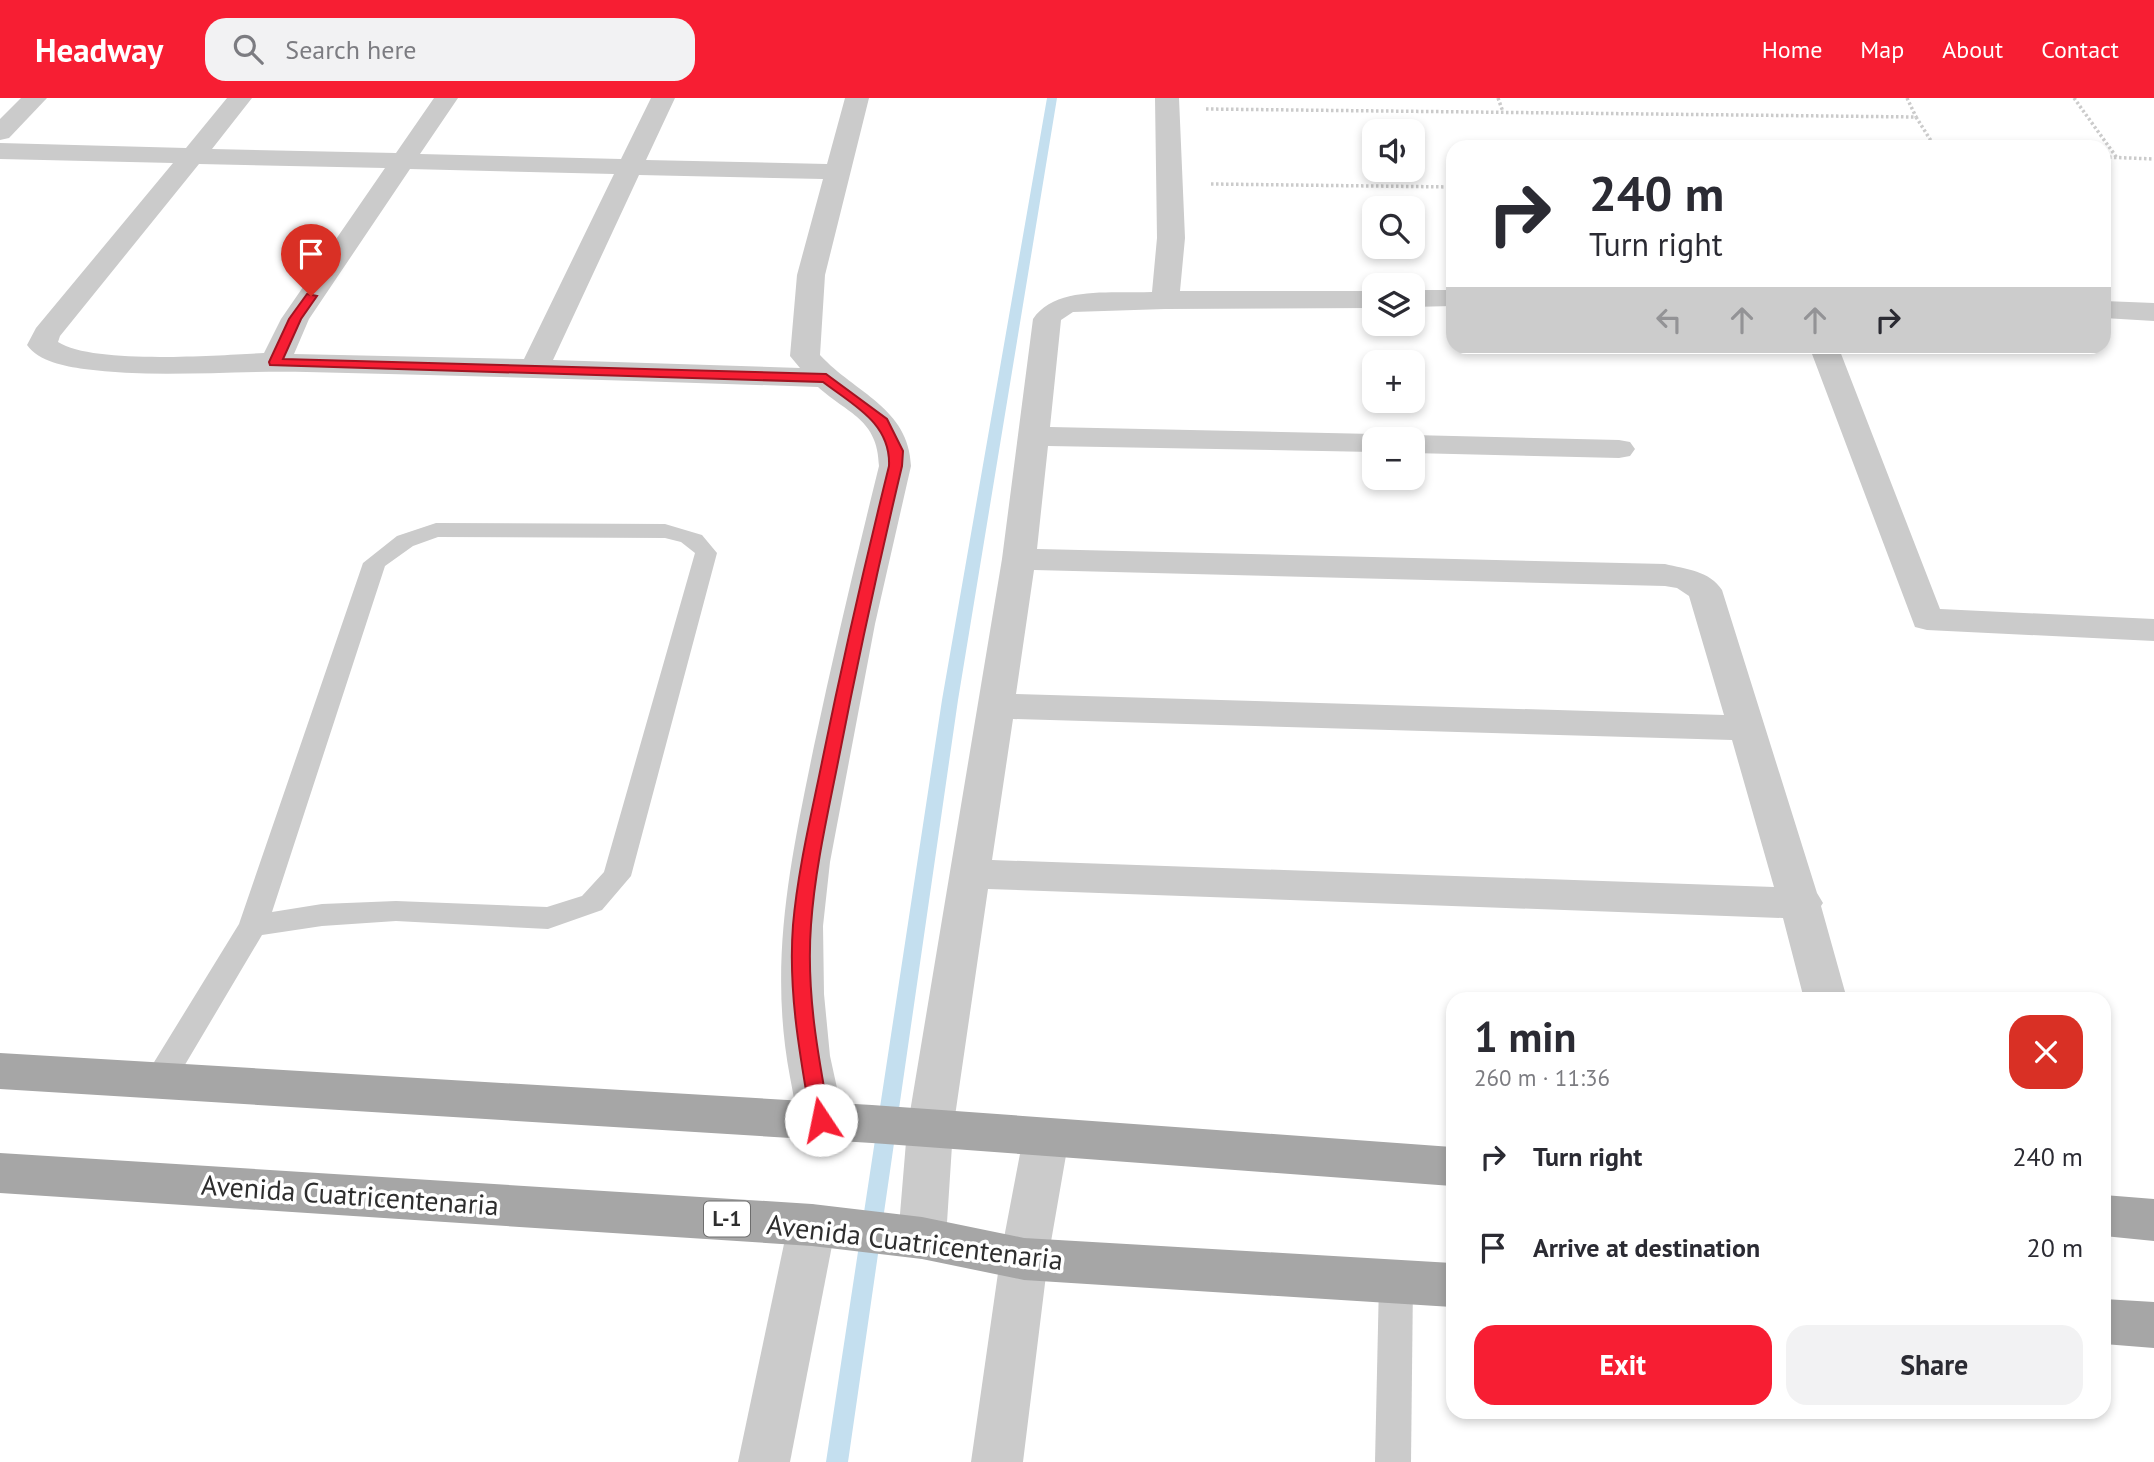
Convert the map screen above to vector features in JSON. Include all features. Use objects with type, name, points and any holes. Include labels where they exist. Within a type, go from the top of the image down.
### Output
[{"type":"main road","points":[[0,1071],[821,1120],[1446,1167]]},
{"type":"main road","name":"Avenida Cuatricentenaria","points":[[0,1173],[812,1225],[922,1238],[1024,1259],[1446,1285]]},
{"type":"main road","points":[[2111,1217],[2154,1220]]},
{"type":"main road","points":[[2111,1322],[2154,1325]]},
{"type":"street","points":[[0,134],[36,98]]},
{"type":"street","points":[[240,98],[46,334],[43,345],[62,357],[101,363],[275,362],[826,378]]},
{"type":"street","points":[[275,362],[295,319],[446,98]]},
{"type":"street","points":[[534,368],[663,98]]},
{"type":"street","points":[[821,1120],[808,1056],[804,1018],[802,926],[810,862],[857,624],[895,466],[896,451],[883,422],[826,378],[805,356],[811,275],[857,98]]},
{"type":"street","points":[[1165,300],[1171,238],[1167,103]]},
{"type":"street","points":[[0,151],[838,172]]},
{"type":"street","points":[[1425,299],[1446,298]]},
{"type":"street","points":[[922,1238],[930,1130],[1019,559],[1036,437],[1047,319],[1055,310],[1068,303],[1362,299]]},
{"type":"street","points":[[2111,310],[2154,312]]},
{"type":"street","points":[[1826,354],[1927,619],[2154,630]]},
{"type":"street","points":[[1036,437],[1067,435],[1362,443]]},
{"type":"street","points":[[1425,444],[1619,449]]},
{"type":"street","points":[[1019,559],[1665,575],[1688,580],[1706,590],[1745,727],[1802,903],[1823,992]]},
{"type":"street","points":[[995,706],[1745,727]]},
{"type":"street","points":[[969,874],[1802,903]]},
{"type":"street","points":[[997,1462],[1024,1259],[1046,1138]]},
{"type":"street","points":[[764,1462],[812,1225]]},
{"type":"lane","points":[[159,1081],[254,926],[375,563],[387,551],[405,541],[436,530],[665,531],[688,536],[700,542],[706,554],[617,876],[592,903],[548,918],[396,911],[322,915],[254,926]]},
{"type":"lane","points":[[1393,1462],[1396,1282]]},
{"type":"path","points":[[1498,98],[1503,112]]},
{"type":"path","points":[[1907,98],[1931,140]]},
{"type":"path","points":[[2074,98],[2104,140]]},
{"type":"path","points":[[1167,103],[1503,112],[1916,117]]},
{"type":"path","points":[[2111,150],[2117,158]]},
{"type":"path","points":[[2111,158],[2154,159]]},
{"type":"path","points":[[1168,185],[1446,187]]},
{"type":"waterway","points":[[837,1462],[950,700],[1052,98]]},
{"type":"route","points":[[311,296],[295,319],[275,362],[826,378],[883,422],[896,451],[895,466],[857,624],[810,862],[802,926],[802,994],[808,1056],[821,1120]]}]
